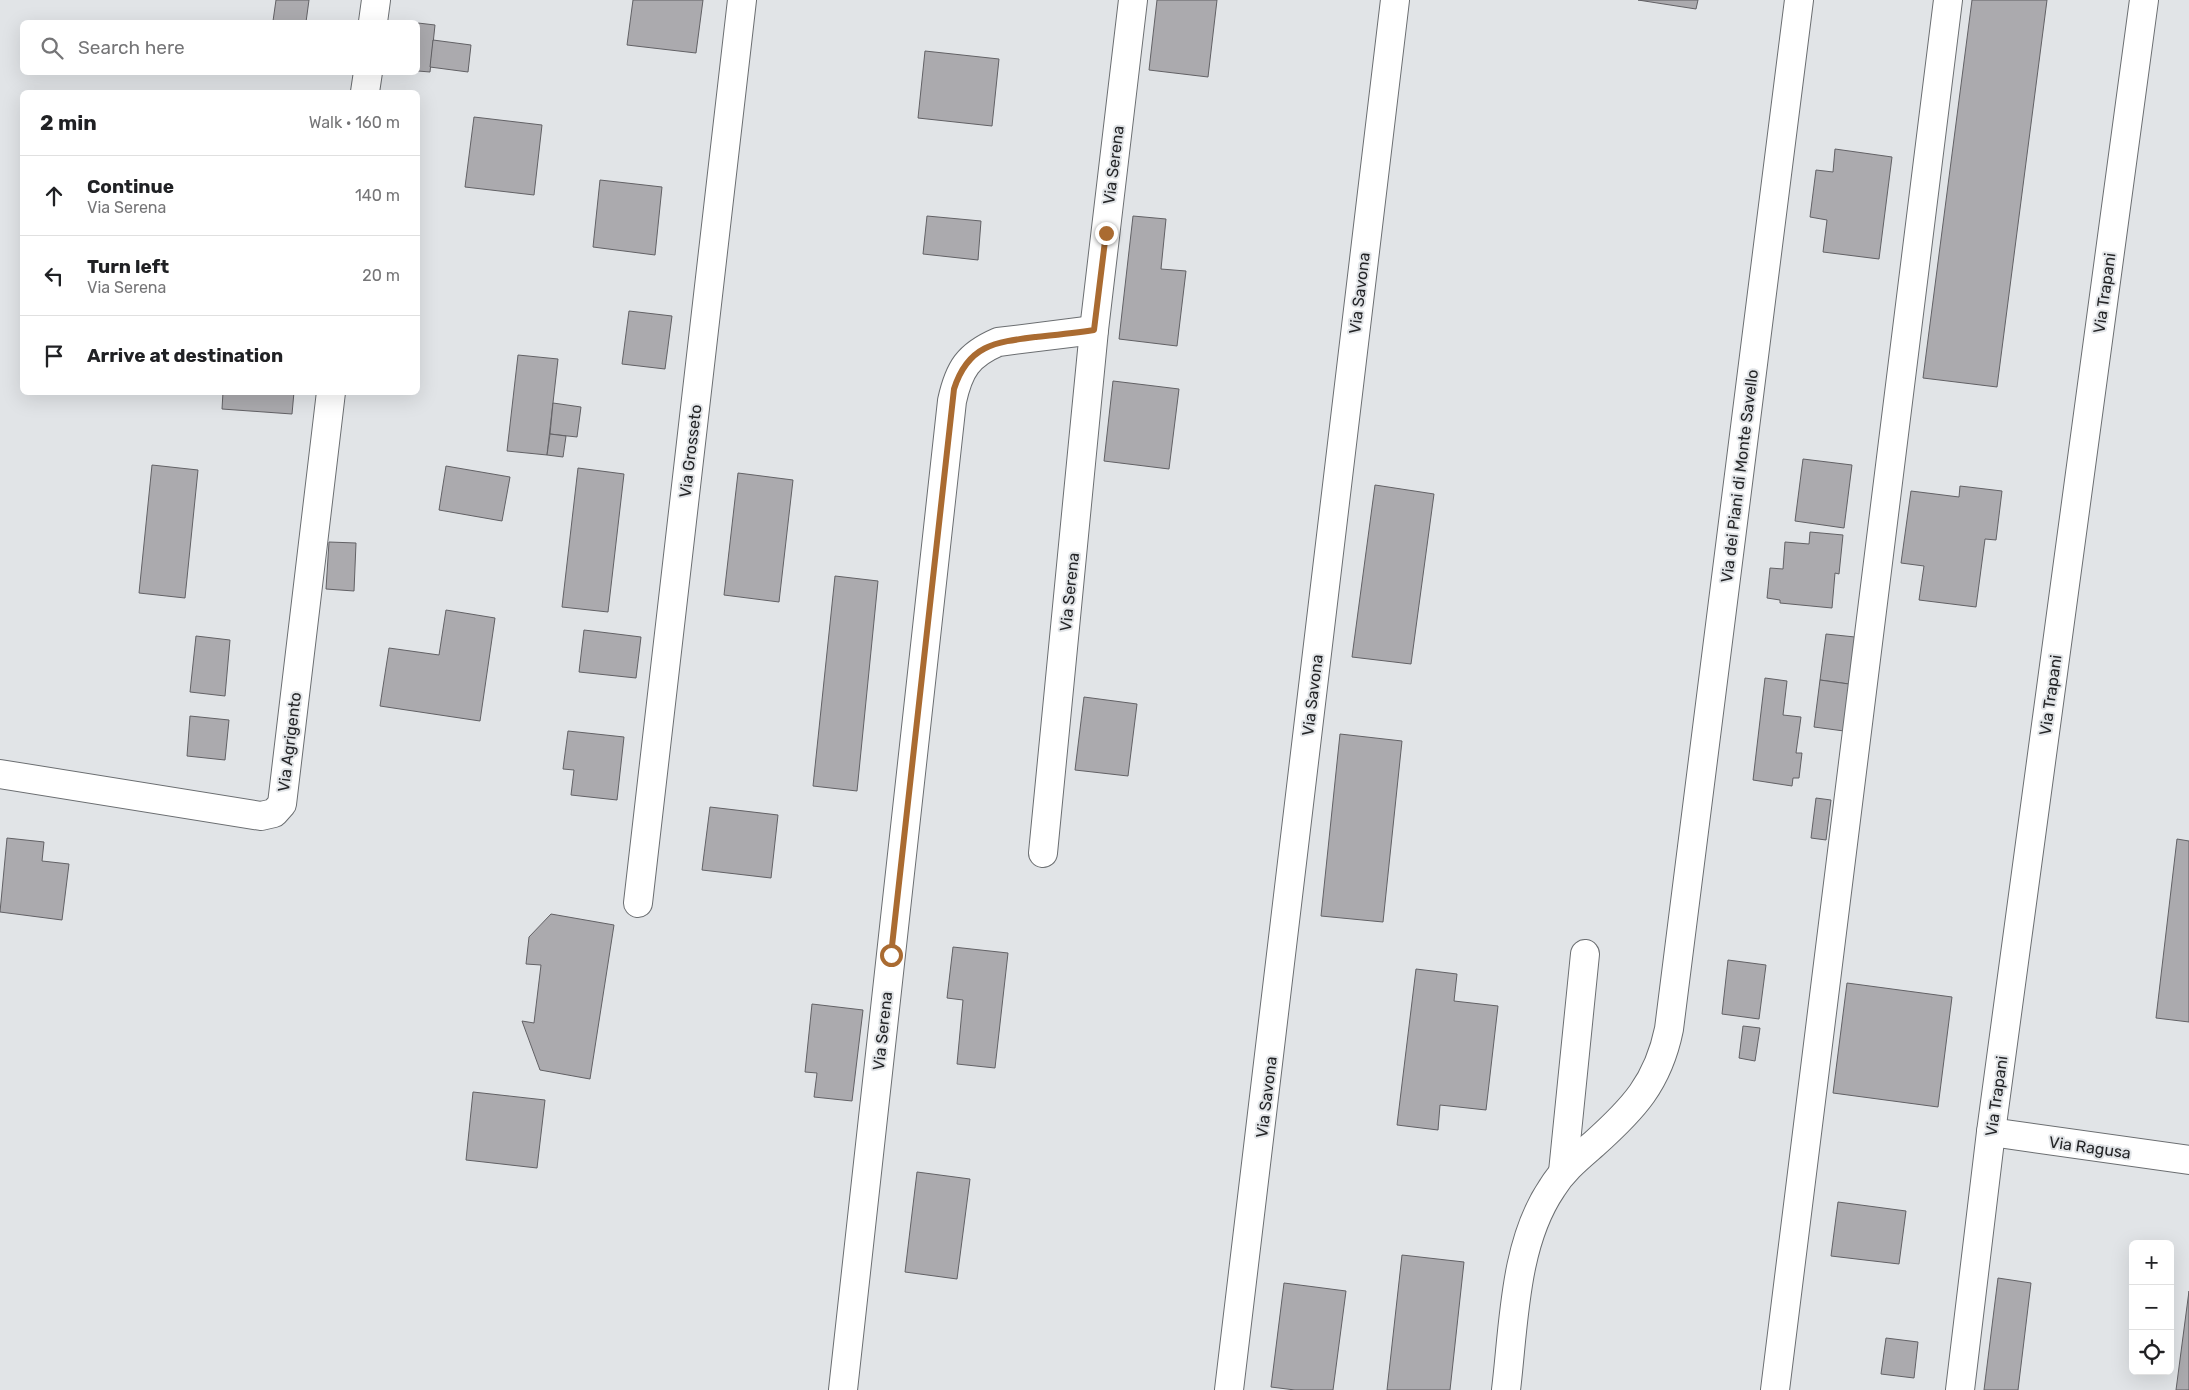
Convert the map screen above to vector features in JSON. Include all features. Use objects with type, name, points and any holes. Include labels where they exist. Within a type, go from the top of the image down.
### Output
[{"type":"street","points":[[373,20],[376,0]]},
{"type":"street","name":"Via Grosseto","points":[[638,903],[742,0]]},
{"type":"street","name":"Via Serena","points":[[1043,854],[1094,330],[1133,0]]},
{"type":"street","name":"Via Savona","points":[[1230,1390],[1395,0]]},
{"type":"street","name":"Via dei Piani di Monte Savello","points":[[1563,1172],[1631,1110],[1654,1074],[1669,1030],[1799,0]]},
{"type":"street","points":[[1774,1390],[1948,0]]},
{"type":"street","name":"Via Trapani","points":[[1960,1390],[1991,1132],[2144,0]]},
{"type":"street","points":[[365,90],[368,75]]},
{"type":"street","name":"Via Serena","points":[[843,1390],[953,395],[959,375],[966,362],[989,345],[998,342],[1094,330]]},
{"type":"street","name":"Via Agrigento","points":[[0,774],[261,816],[274,813],[282,804],[331,395]]},
{"type":"street","points":[[1506,1390],[1525,1249],[1540,1207],[1563,1172],[1585,954]]},
{"type":"street","name":"Via Ragusa","points":[[1991,1132],[2189,1160]]},
{"type":"building","points":[[276,0],[309,0],[306,20],[273,20]]},
{"type":"building","points":[[633,0],[703,0],[696,53],[627,45]]},
{"type":"building","points":[[1157,0],[1217,0],[1208,77],[1149,70]]},
{"type":"building","points":[[1638,0],[1698,0],[1696,9]]},
{"type":"building","points":[[1972,0],[2047,0],[1997,387],[1923,378]]},
{"type":"building","points":[[420,23],[435,25],[430,72],[420,71]]},
{"type":"building","points":[[433,40],[471,45],[468,72],[430,67]]},
{"type":"building","points":[[925,51],[999,59],[992,126],[918,118]]},
{"type":"building","points":[[474,117],[542,125],[534,195],[465,187]]},
{"type":"building","points":[[1835,149],[1892,157],[1879,259],[1823,252],[1827,220],[1810,217],[1816,170],[1833,172]]},
{"type":"building","points":[[600,180],[662,187],[655,255],[593,247]]},
{"type":"building","points":[[927,216],[981,221],[978,260],[923,254]]},
{"type":"building","points":[[1133,216],[1166,219],[1161,269],[1186,271],[1177,346],[1119,339]]},
{"type":"building","points":[[629,311],[672,316],[665,369],[622,364]]},
{"type":"building","points":[[518,355],[558,359],[547,455],[507,451]]},
{"type":"building","points":[[1113,381],[1179,389],[1169,469],[1104,461]]},
{"type":"building","points":[[223,395],[294,395],[292,414],[222,409]]},
{"type":"building","points":[[553,403],[581,407],[577,437],[550,434]]},
{"type":"building","points":[[550,434],[566,436],[563,457],[547,455]]},
{"type":"building","points":[[1803,459],[1852,465],[1844,528],[1795,521]]},
{"type":"building","points":[[152,465],[198,470],[185,598],[139,593]]},
{"type":"building","points":[[446,466],[510,477],[502,521],[439,510]]},
{"type":"building","points":[[578,468],[624,474],[608,612],[562,607]]},
{"type":"building","points":[[738,473],[793,480],[779,602],[724,595]]},
{"type":"building","points":[[1375,485],[1434,494],[1411,664],[1352,657]]},
{"type":"building","points":[[1960,486],[2002,491],[1996,540],[1985,539],[1976,607],[1919,600],[1924,566],[1901,563],[1911,491],[1959,497]]},
{"type":"building","points":[[1810,532],[1843,535],[1839,574],[1835,573],[1832,608],[1780,603],[1780,600],[1767,598],[1770,568],[1783,569],[1785,542],[1809,544]]},
{"type":"building","points":[[329,542],[356,543],[354,591],[326,589]]},
{"type":"building","points":[[835,576],[878,581],[857,791],[813,786]]},
{"type":"building","points":[[446,610],[495,618],[480,721],[380,706],[389,648],[439,655]]},
{"type":"building","points":[[584,630],[641,637],[636,678],[579,672]]},
{"type":"building","points":[[1826,634],[1855,637],[1849,684],[1820,680]]},
{"type":"building","points":[[196,636],[230,640],[225,696],[190,692]]},
{"type":"building","points":[[1765,678],[1787,681],[1783,715],[1801,717],[1796,753],[1802,753],[1799,778],[1793,778],[1792,786],[1753,780]]},
{"type":"building","points":[[1820,680],[1849,684],[1844,731],[1814,727]]},
{"type":"building","points":[[1084,697],[1137,704],[1128,776],[1075,770]]},
{"type":"building","points":[[190,716],[229,720],[225,760],[187,756]]},
{"type":"building","points":[[568,731],[624,737],[617,800],[571,795],[574,770],[563,769]]},
{"type":"building","points":[[1340,734],[1402,741],[1383,922],[1321,916]]},
{"type":"building","points":[[1816,798],[1831,800],[1826,840],[1811,838]]},
{"type":"building","points":[[710,807],[778,815],[771,878],[702,870]]},
{"type":"building","points":[[7,838],[44,842],[42,861],[69,864],[62,920],[0,912]]},
{"type":"building","points":[[2177,839],[2189,841],[2189,1022],[2156,1018]]},
{"type":"building","points":[[551,914],[614,925],[590,1079],[540,1070],[522,1021],[534,1023],[541,965],[526,964],[529,937]]},
{"type":"building","points":[[953,947],[1008,953],[995,1068],[957,1064],[963,1000],[947,998]]},
{"type":"building","points":[[1728,960],[1766,965],[1759,1019],[1722,1014]]},
{"type":"building","points":[[1416,969],[1457,974],[1454,1001],[1498,1006],[1486,1110],[1440,1105],[1438,1130],[1397,1125]]},
{"type":"building","points":[[1847,983],[1952,997],[1938,1107],[1833,1093]]},
{"type":"building","points":[[812,1004],[863,1010],[852,1101],[814,1097],[817,1073],[805,1072]]},
{"type":"building","points":[[1743,1026],[1760,1028],[1755,1061],[1739,1058]]},
{"type":"building","points":[[473,1092],[545,1100],[537,1168],[466,1160]]},
{"type":"building","points":[[917,1172],[970,1179],[957,1279],[905,1272]]},
{"type":"building","points":[[1838,1202],[1906,1211],[1899,1264],[1831,1256]]},
{"type":"building","points":[[1402,1255],[1464,1262],[1450,1390],[1387,1390]]},
{"type":"building","points":[[1998,1278],[2031,1283],[2018,1390],[1984,1390]]},
{"type":"building","points":[[1284,1283],[1346,1291],[1333,1390],[1295,1390],[1271,1387]]},
{"type":"building","points":[[2189,1291],[2189,1390],[2176,1390]]},
{"type":"building","points":[[1886,1338],[1918,1342],[1914,1378],[1881,1374]]},
{"type":"route","points":[[891,955],[954,389],[966,362],[989,345],[998,342],[1094,330],[1106,233]]}]
